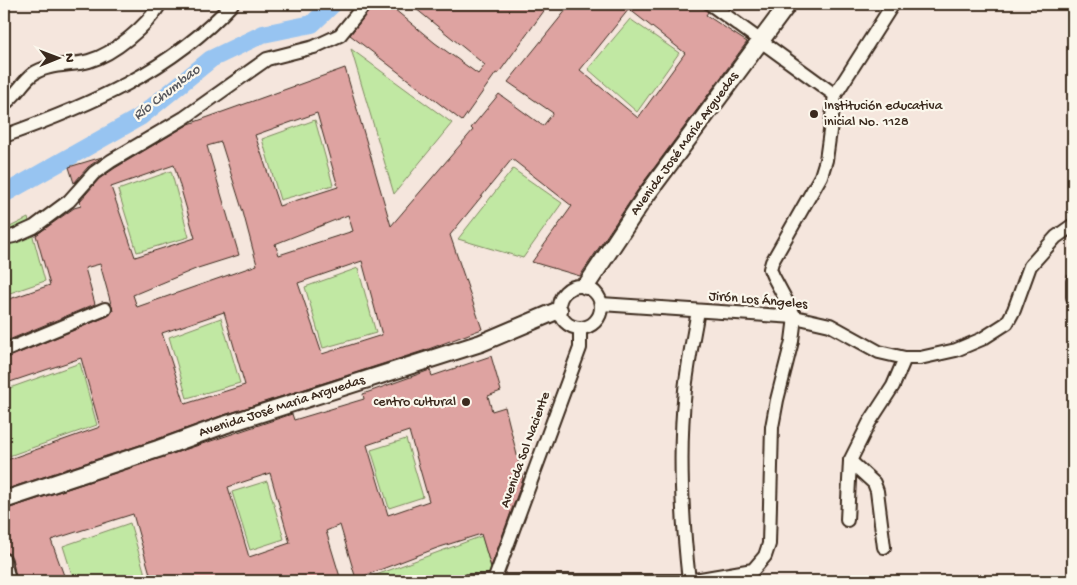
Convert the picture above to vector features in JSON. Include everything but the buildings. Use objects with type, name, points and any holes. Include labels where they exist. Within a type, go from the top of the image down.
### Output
[{"type":"main road","name":"Avenida José Maria Arguedas","points":[[586,286],[645,197],[788,4]]},
{"type":"main road","name":"Avenida José Maria Arguedas","points":[[4,500],[243,419],[481,343],[559,310]]},
{"type":"street","points":[[4,104],[16,94],[34,73],[46,68],[89,61],[110,52],[132,35],[156,11],[160,4]]},
{"type":"street","points":[[4,136],[57,117],[116,91],[174,56],[219,19],[232,4]]},
{"type":"street","points":[[4,238],[14,236],[34,227],[69,201],[94,173],[184,118],[267,60],[314,47],[340,35],[365,4]]},
{"type":"street","points":[[710,4],[835,95]]},
{"type":"street","points":[[469,581],[689,581],[752,570],[765,556],[769,544],[772,427],[792,341],[795,317],[770,269],[772,262],[821,176],[826,160],[835,95],[893,4]]},
{"type":"street","name":"Jirón Los Ángeles","points":[[602,304],[795,317],[830,325],[879,352],[905,358],[920,358],[956,350],[982,340],[1007,323],[1014,310],[1030,266],[1056,237],[1073,225]]},
{"type":"street","points":[[1073,281],[1073,297]]},
{"type":"street","points":[[579,285],[586,286],[596,293],[602,304],[594,324],[580,328],[574,328],[564,321],[559,310],[559,302],[566,290],[579,285]]},
{"type":"street","points":[[4,350],[105,308]]},
{"type":"street","points":[[689,581],[681,486],[682,432],[685,390],[698,311]]},
{"type":"street","name":"Avenida Sol Naciente","points":[[494,581],[580,348],[580,328]]},
{"type":"street","points":[[847,520],[850,461],[869,423],[893,386],[905,358]]},
{"type":"street","points":[[850,461],[874,484],[877,491],[884,547]]},
{"type":"street","points":[[4,560],[9,581]]},
{"type":"green space","points":[[630,19],[679,53],[637,112],[588,69]]},
{"type":"green space","points":[[351,49],[452,123],[394,194]]},
{"type":"green space","points":[[315,120],[333,185],[280,200],[262,139]]},
{"type":"green space","points":[[513,169],[562,203],[523,258],[458,239]]},
{"type":"green space","points":[[171,171],[189,237],[137,252],[118,190]]},
{"type":"green space","points":[[28,218],[45,281],[4,295],[4,230]]},
{"type":"green space","points":[[358,268],[376,333],[323,348],[305,287]]},
{"type":"green space","points":[[221,318],[240,383],[187,398],[169,337]]},
{"type":"green space","points":[[80,363],[97,425],[9,456],[4,439],[4,390]]},
{"type":"green space","points":[[406,439],[423,497],[389,508],[371,450]]},
{"type":"green space","points":[[267,481],[284,539],[250,550],[232,492]]},
{"type":"green space","points":[[130,523],[147,581],[74,581],[63,546]]},
{"type":"green space","points":[[482,536],[493,575],[368,578]]},
{"type":"waterway","name":"Río Chumbao","points":[[4,194],[140,117],[211,59],[263,34],[312,24],[333,4]]},
{"type":"place","name":"Institución educativa inicial No. 1128","points":[[814,114]]},
{"type":"place","name":"centro cultural","points":[[466,402]]}]
